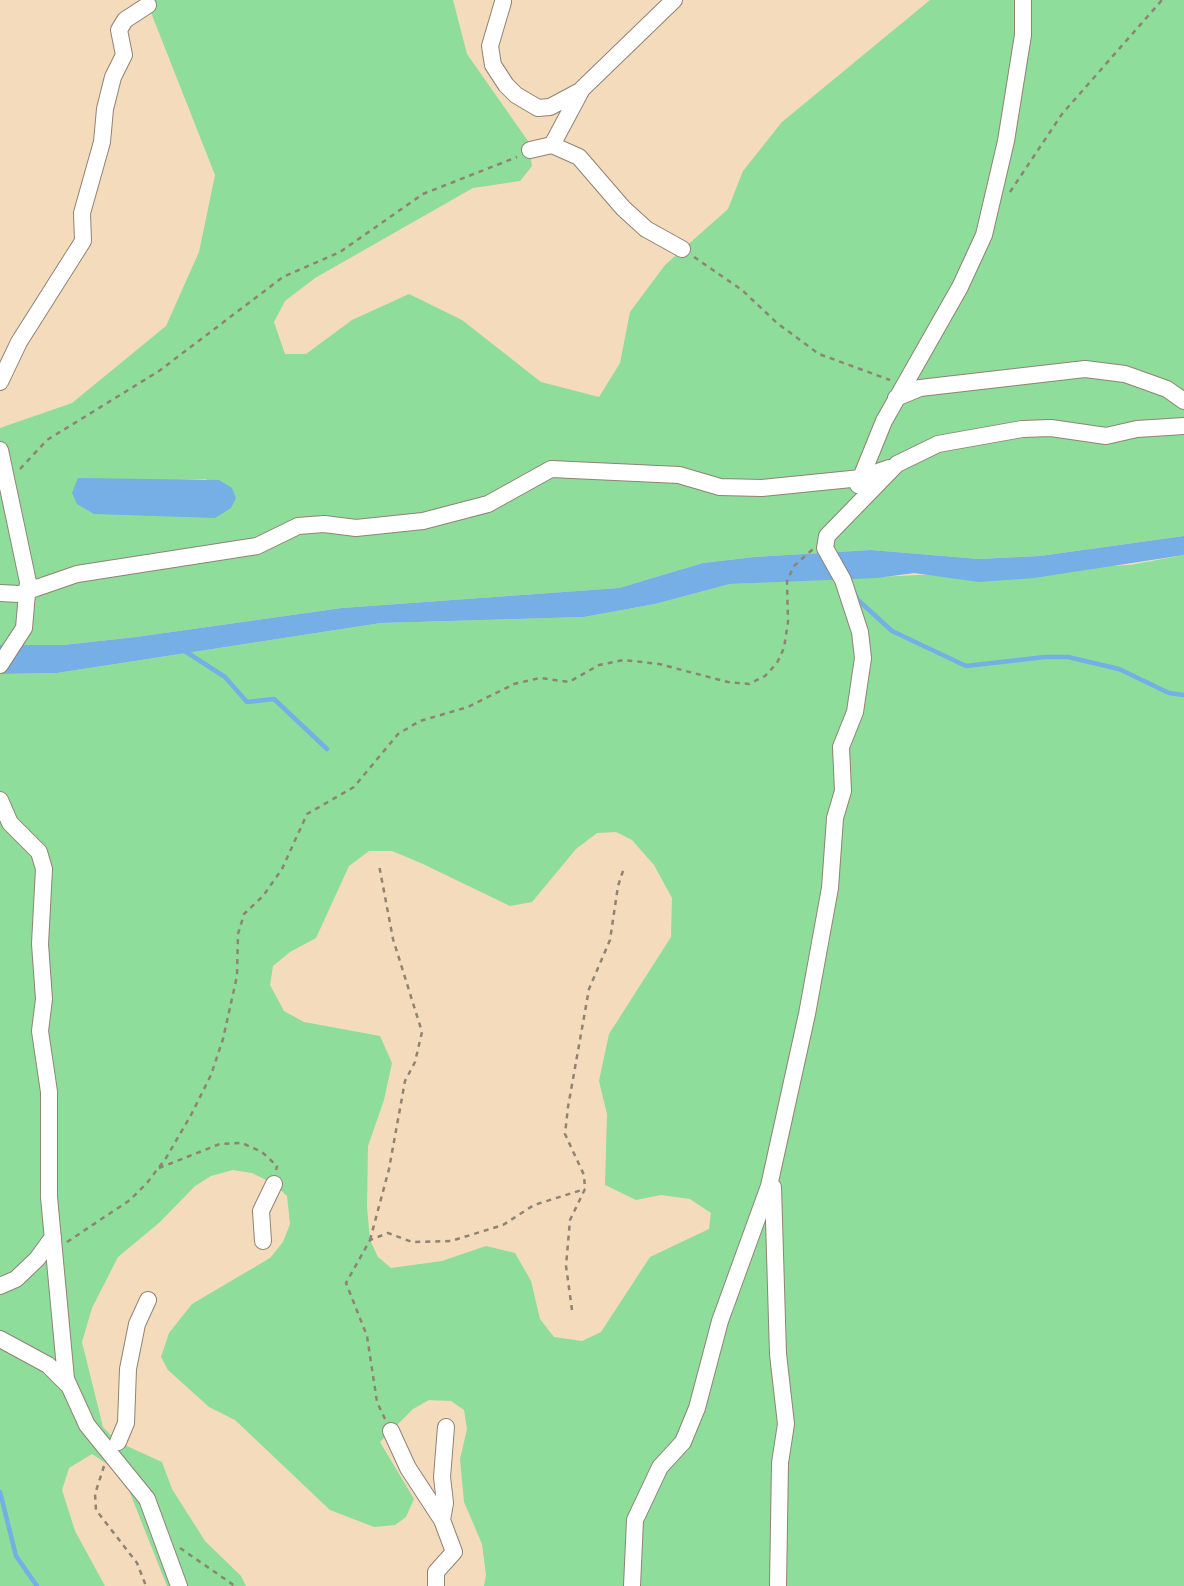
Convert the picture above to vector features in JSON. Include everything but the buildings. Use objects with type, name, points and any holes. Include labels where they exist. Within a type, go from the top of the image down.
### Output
[{"type":"street","points":[[503,2],[490,46],[494,65],[506,85],[516,95],[538,108],[550,107],[582,89],[674,0]]},
{"type":"street","points":[[842,516],[900,391],[960,287],[984,235],[1006,141],[1023,35],[1023,0]]},
{"type":"street","points":[[0,383],[19,342],[83,241],[82,213],[102,142],[105,109],[113,77],[124,55],[119,30],[125,20],[148,5]]},
{"type":"street","points":[[552,145],[582,89]]},
{"type":"street","points":[[530,150],[552,145],[579,157],[646,229],[682,249]]},
{"type":"street","points":[[900,391],[1085,369],[1125,374],[1167,389],[1184,401]]},
{"type":"street","points":[[0,593],[19,594],[77,574],[257,546],[298,526],[324,524],[356,528],[423,521],[488,504],[551,469],[679,475],[720,487],[748,488],[861,478],[938,444],[1022,429],[1051,428],[1106,436],[1137,429],[1184,426]]},
{"type":"street","points":[[0,450],[24,554],[28,591],[24,628],[0,665]]},
{"type":"street","points":[[632,1586],[635,1520],[660,1467],[683,1442],[697,1408],[720,1321],[774,1170],[830,888],[835,818],[843,791],[841,747],[855,712],[863,658],[860,632],[843,580],[825,548],[827,536],[842,516],[897,464]]},
{"type":"street","points":[[0,504],[8,488]]},
{"type":"street","points":[[0,800],[10,823],[40,852],[44,869],[40,944],[44,999],[40,1031],[49,1093],[48,1185],[61,1347],[68,1385],[87,1425],[114,1448],[147,1499],[179,1586]]},
{"type":"street","points":[[774,1170],[778,1354],[786,1424],[780,1463],[778,1586]]},
{"type":"street","points":[[263,1241],[261,1210],[274,1184]]},
{"type":"street","points":[[0,1286],[16,1279],[37,1259],[53,1237]]},
{"type":"street","points":[[114,1448],[126,1423],[128,1368],[137,1324],[148,1300]]},
{"type":"street","points":[[0,1339],[48,1365],[68,1385]]},
{"type":"street","points":[[442,1520],[445,1503],[442,1477],[446,1427]]},
{"type":"street","points":[[391,1431],[408,1468],[442,1520],[454,1552],[436,1572],[436,1586]]},
{"type":"path","points":[[1006,200],[1062,114],[1162,0]]},
{"type":"path","points":[[8,488],[22,465],[47,440],[159,371],[283,277],[340,252],[423,194],[502,165],[530,150]]},
{"type":"path","points":[[682,249],[742,290],[777,323],[819,354],[900,391]]},
{"type":"path","points":[[54,1254],[75,1235],[130,1200],[158,1169],[211,1075],[237,976],[238,934],[244,914],[263,896],[282,869],[307,814],[354,787],[398,734],[420,721],[468,707],[514,684],[540,678],[569,682],[599,665],[624,660],[659,664],[728,682],[749,684],[765,676],[777,663],[784,648],[788,622],[787,580],[794,566],[812,550],[825,548]]},
{"type":"path","points":[[379,865],[393,939],[422,1032],[415,1062],[405,1081],[389,1169],[370,1240],[346,1283],[367,1336],[377,1402],[391,1431]]},
{"type":"path","points":[[572,1310],[566,1266],[570,1220],[585,1189],[584,1175],[565,1134],[568,1107],[589,989],[610,940],[618,886],[624,868]]},
{"type":"path","points":[[158,1169],[220,1144],[242,1143],[262,1152],[277,1166],[274,1184]]},
{"type":"path","points":[[370,1240],[388,1233],[412,1242],[432,1244],[451,1241],[503,1225],[534,1205],[585,1189]]},
{"type":"path","points":[[114,1448],[95,1494],[96,1510],[137,1563],[146,1586]]},
{"type":"path","points":[[164,1543],[192,1555],[235,1586]]},
{"type":"green space","points":[[139,0],[453,0],[467,54],[528,141],[532,166],[520,181],[473,188],[315,278],[285,301],[274,322],[285,354],[306,354],[352,320],[409,294],[462,320],[541,382],[599,397],[620,363],[630,312],[665,265],[728,209],[743,171],[782,122],[930,0],[1184,0],[1184,536],[1040,556],[979,559],[871,550],[754,557],[703,563],[619,588],[342,608],[63,645],[0,645],[0,428],[72,403],[166,326],[199,252],[215,175],[148,5]],"holes":[[[78,478],[131,481],[206,479],[231,508]]]},
{"type":"green space","points":[[1184,555],[1184,1586],[484,1586],[486,1575],[482,1544],[464,1502],[460,1459],[467,1429],[464,1410],[451,1401],[429,1400],[413,1409],[380,1442],[414,1499],[406,1517],[395,1525],[374,1527],[330,1510],[235,1420],[209,1407],[168,1370],[161,1357],[169,1333],[192,1304],[270,1258],[283,1242],[290,1224],[287,1196],[274,1184],[252,1173],[233,1170],[211,1176],[195,1186],[160,1222],[118,1257],[92,1308],[82,1342],[103,1427],[118,1442],[162,1462],[172,1489],[205,1541],[241,1576],[246,1586],[167,1586],[128,1488],[116,1470],[92,1454],[69,1468],[62,1490],[75,1531],[105,1586],[0,1586],[0,674],[57,673],[381,623],[584,617],[655,604],[730,584],[1130,565]],"holes":[[[616,832],[632,840],[654,865],[672,898],[671,937],[609,1034],[599,1081],[607,1114],[605,1185],[636,1200],[661,1195],[690,1199],[711,1213],[709,1229],[650,1257],[601,1332],[582,1341],[554,1337],[540,1319],[531,1281],[515,1253],[486,1246],[442,1261],[391,1268],[378,1257],[370,1240],[367,1207],[368,1146],[384,1100],[392,1063],[380,1036],[304,1022],[284,1011],[270,985],[273,966],[290,952],[316,938],[349,866],[369,851],[392,851],[510,906],[532,902],[576,849],[597,833]]]},
{"type":"water","points":[[78,478],[219,480],[232,488],[236,498],[231,508],[215,518],[94,514],[77,504],[72,493]]},
{"type":"water","points":[[1184,536],[1184,555],[1034,578],[979,582],[914,573],[877,578],[730,584],[655,604],[584,617],[381,623],[57,673],[0,674],[0,645],[63,645],[342,608],[619,588],[703,563],[754,557],[871,550],[979,559],[1040,556]]},
{"type":"waterway","points":[[854,592],[858,600],[892,631],[966,666],[1068,657],[1119,669],[1169,693],[1184,695]]},
{"type":"waterway","points":[[180,648],[225,677],[247,702],[274,699],[327,749]]},
{"type":"waterway","points":[[0,1492],[16,1556],[37,1586]]}]
